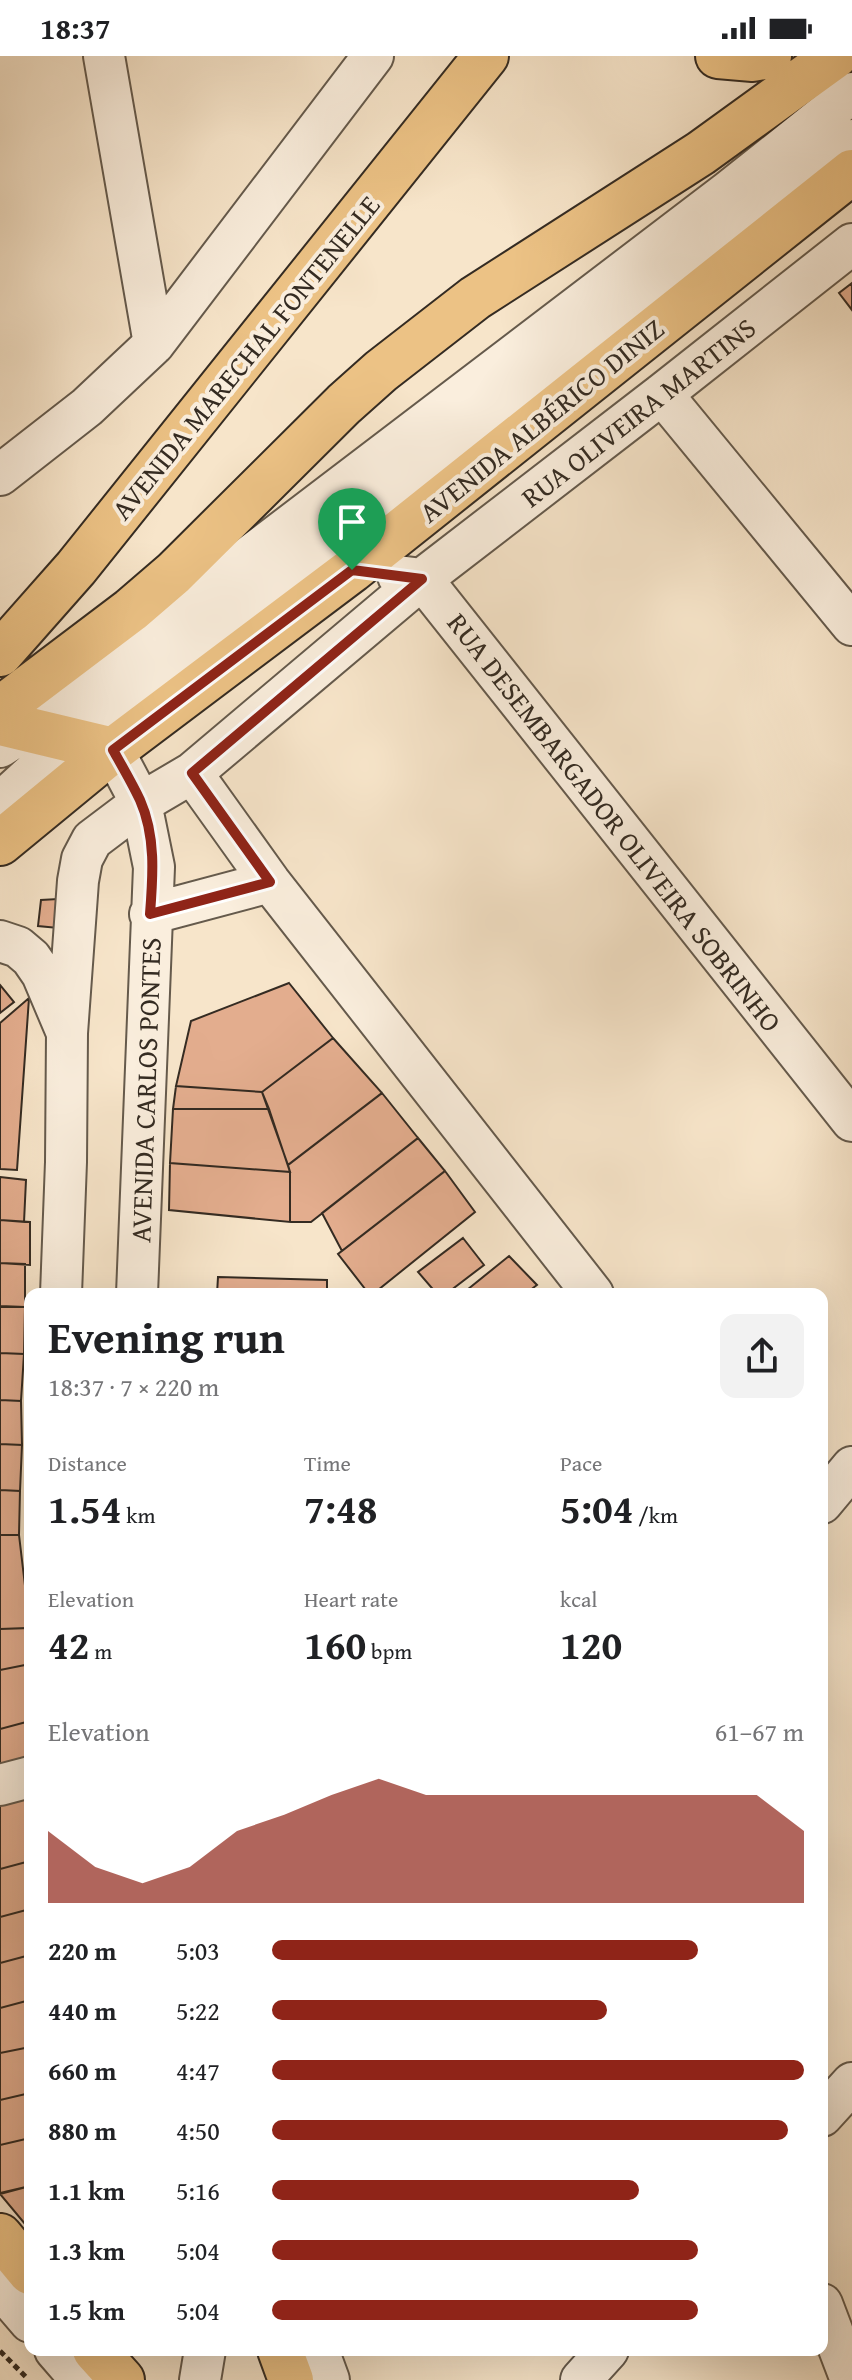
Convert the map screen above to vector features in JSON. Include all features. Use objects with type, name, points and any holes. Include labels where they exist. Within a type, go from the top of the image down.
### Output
[{"type":"main road","name":"AVENIDA MARECHAL FONTENELLE","points":[[0,654],[76,568],[486,56]]},
{"type":"main road","points":[[6,727],[174,573],[381,371],[475,298],[701,153],[835,56]]},
{"type":"main road","name":"AVENIDA ALBÉRICO DINIZ","points":[[0,843],[93,745],[352,570],[852,172]]},
{"type":"main road","points":[[6,727],[93,745]]},
{"type":"main road","points":[[0,2236],[24,2265]]},
{"type":"main road","points":[[282,2356],[291,2380]]},
{"type":"street","points":[[104,56],[154,344]]},
{"type":"street","points":[[0,475],[87,407],[154,344],[373,56]]},
{"type":"street","points":[[6,727],[132,646],[729,191],[852,93]]},
{"type":"street","points":[[0,803],[33,773],[93,745],[852,140]]},
{"type":"street","name":"RUA OLIVEIRA MARTINS","points":[[67,1033],[82,859],[92,840],[141,803],[192,773],[422,579],[852,244]]},
{"type":"street","points":[[662,394],[852,625]]},
{"type":"street","points":[[352,570],[422,579]]},
{"type":"street","name":"RUA DESEMBARGADOR OLIVEIRA SOBRINHO","points":[[422,579],[852,1121]]},
{"type":"street","name":"AVENIDA CARLOS PONTES","points":[[93,745],[141,803],[154,867],[137,1288]]},
{"type":"street","points":[[192,773],[270,882],[588,1288]]},
{"type":"street","points":[[150,914],[270,882]]},
{"type":"street","points":[[0,941],[18,947],[31,958],[42,974],[67,1033],[61,1288]]},
{"type":"street","points":[[828,1496],[852,1467]]},
{"type":"street","points":[[0,1785],[24,1779]]},
{"type":"street","points":[[828,2109],[852,2083]]},
{"type":"street","points":[[0,2287],[24,2315]]},
{"type":"street","points":[[828,2326],[851,2380]]},
{"type":"street","points":[[69,2356],[102,2370]]},
{"type":"street","points":[[200,2380],[204,2356]]},
{"type":"street","points":[[320,2356],[329,2380]]},
{"type":"street","points":[[581,2380],[603,2356]]},
{"type":"path","points":[[0,2351],[29,2380]]},
{"type":"building","points":[[852,283],[852,310],[839,293]]},
{"type":"building","points":[[58,899],[58,928],[38,926],[41,900]]},
{"type":"building","points":[[289,983],[333,1038],[262,1092],[176,1086],[191,1021]]},
{"type":"building","points":[[0,985],[14,1002],[0,1013]]},
{"type":"building","points":[[29,998],[17,1170],[0,1169],[0,1023]]},
{"type":"building","points":[[333,1038],[382,1093],[288,1165],[262,1092]]},
{"type":"building","points":[[176,1086],[262,1092],[269,1109],[173,1109]]},
{"type":"building","points":[[382,1093],[418,1138],[311,1222],[290,1222],[288,1165]]},
{"type":"building","points":[[173,1109],[269,1109],[290,1172],[170,1163]]},
{"type":"building","points":[[418,1138],[445,1171],[342,1251],[322,1213]]},
{"type":"building","points":[[170,1163],[290,1172],[290,1222],[169,1210]]},
{"type":"building","points":[[445,1171],[475,1212],[380,1288],[364,1288],[338,1254]]},
{"type":"building","points":[[0,1177],[26,1180],[24,1222],[0,1220]]},
{"type":"building","points":[[0,1220],[30,1222],[30,1265],[0,1263]]},
{"type":"building","points":[[463,1238],[484,1265],[454,1288],[432,1288],[418,1272]]},
{"type":"building","points":[[509,1256],[537,1285],[533,1288],[469,1288]]},
{"type":"building","points":[[0,1263],[25,1264],[24,1307],[0,1306]]},
{"type":"building","points":[[218,1277],[327,1280],[327,1288],[217,1288]]},
{"type":"building","points":[[0,1307],[24,1307],[24,1354],[0,1353]]},
{"type":"building","points":[[0,1353],[24,1354],[21,1401],[0,1400]]},
{"type":"building","points":[[0,1400],[21,1401],[22,1445],[0,1444]]},
{"type":"building","points":[[0,1444],[22,1445],[20,1491],[0,1490]]},
{"type":"building","points":[[0,1490],[20,1491],[19,1535],[0,1535]]},
{"type":"building","points":[[0,1535],[19,1535],[24,1577],[24,1628],[0,1629]]},
{"type":"building","points":[[24,1628],[24,1665],[0,1670],[0,1629]]},
{"type":"building","points":[[24,1665],[24,1723],[0,1729],[0,1670]]},
{"type":"building","points":[[24,1723],[24,1774],[0,1781],[0,1729]]},
{"type":"building","points":[[24,1783],[24,1863],[0,1869],[0,1789]]},
{"type":"building","points":[[24,1863],[24,1911],[0,1917],[0,1869]]},
{"type":"building","points":[[24,1911],[24,1957],[0,1963],[0,1917]]},
{"type":"building","points":[[24,1957],[24,2002],[0,2008],[0,1963]]},
{"type":"building","points":[[24,2002],[24,2048],[0,2053],[0,2008]]},
{"type":"building","points":[[24,2048],[24,2094],[0,2100],[0,2053]]},
{"type":"building","points":[[24,2094],[24,2139],[0,2145],[0,2100]]},
{"type":"building","points":[[24,2139],[24,2187],[0,2193],[0,2145]]},
{"type":"building","points":[[24,2188],[24,2223],[0,2194]]},
{"type":"route","points":[[352,570],[422,579],[192,773],[270,882],[150,914],[154,867],[148,829],[141,803],[113,750],[352,570]]}]
